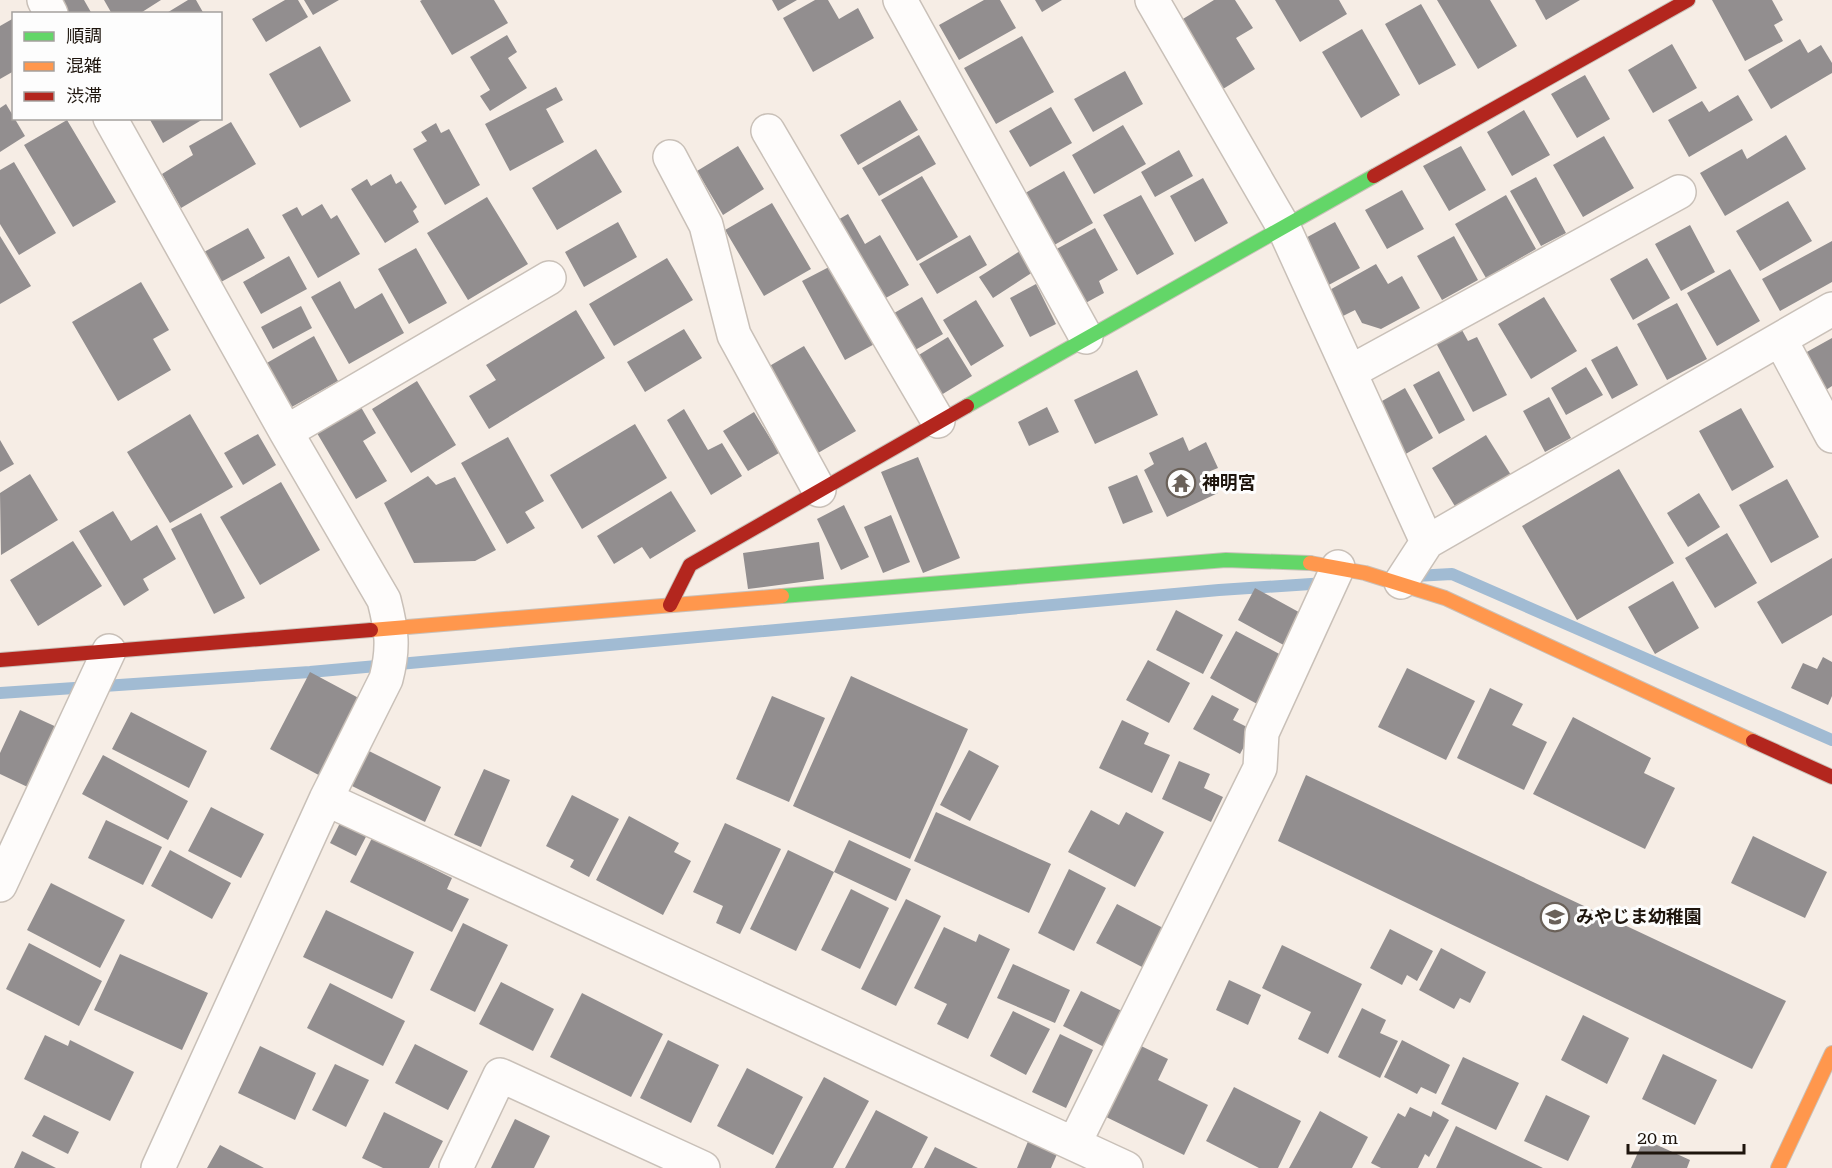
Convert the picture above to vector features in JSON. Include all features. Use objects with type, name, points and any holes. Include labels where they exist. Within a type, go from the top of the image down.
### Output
[{"type":"main road","points":[[670,606],[690,565],[1086,337],[1688,0]]},
{"type":"main road","points":[[0,660],[1226,560],[1284,561],[1338,567],[1401,582],[1445,598],[1832,777]]},
{"type":"main road","points":[[1778,1168],[1832,1053]]},
{"type":"street","points":[[900,0],[1086,337]]},
{"type":"street","points":[[1163,4],[1284,228],[1427,542]]},
{"type":"street","points":[[111,120],[286,432],[384,600],[392,628],[391,660],[386,679],[327,799],[158,1168]]},
{"type":"street","points":[[768,131],[938,422]]},
{"type":"street","points":[[670,157],[706,225],[735,335],[819,490]]},
{"type":"street","points":[[1350,372],[1679,192]]},
{"type":"street","points":[[286,432],[549,278]]},
{"type":"street","points":[[1401,582],[1427,542],[1832,309]]},
{"type":"street","points":[[1780,339],[1832,436]]},
{"type":"street","points":[[1077,1153],[1260,768],[1262,733],[1338,567]]},
{"type":"street","points":[[0,885],[109,651]]},
{"type":"street","points":[[327,799],[1077,1153],[1126,1168]]},
{"type":"street","points":[[456,1168],[500,1075],[703,1168]]},
{"type":"building","points":[[59,0],[84,0],[91,12],[66,12]]},
{"type":"building","points":[[104,0],[161,0],[142,12],[111,12]]},
{"type":"building","points":[[188,0],[196,0],[203,12],[168,12]]},
{"type":"building","points":[[285,0],[298,0],[308,17],[266,42],[252,19]]},
{"type":"building","points":[[304,0],[339,0],[313,15]]},
{"type":"building","points":[[494,0],[508,23],[452,55],[420,1]]},
{"type":"building","points":[[772,0],[797,0],[778,11]]},
{"type":"building","points":[[815,0],[828,0],[839,19],[858,8],[874,38],[813,72],[783,18]]},
{"type":"building","points":[[984,0],[1000,0],[1016,28],[959,60],[939,25]]},
{"type":"building","points":[[1035,0],[1062,0],[1042,12]]},
{"type":"building","points":[[1214,0],[1235,0],[1253,28],[1236,38],[1255,69],[1215,94],[1173,25]]},
{"type":"building","points":[[1275,0],[1339,0],[1347,14],[1300,42]]},
{"type":"building","points":[[1437,0],[1490,0],[1517,46],[1478,69]]},
{"type":"building","points":[[1535,0],[1580,0],[1546,20]]},
{"type":"building","points":[[1712,0],[1772,0],[1783,20],[1774,25],[1783,41],[1745,61]]},
{"type":"building","points":[[1421,4],[1456,65],[1419,85],[1385,24]]},
{"type":"building","points":[[12,19],[12,72],[0,79],[0,26]]},
{"type":"building","points":[[1362,29],[1400,95],[1361,118],[1322,52]]},
{"type":"building","points":[[507,35],[517,52],[508,58],[527,88],[490,111],[480,96],[490,90],[470,57]]},
{"type":"building","points":[[1022,36],[1054,92],[996,124],[964,68]]},
{"type":"building","points":[[1800,39],[1808,53],[1821,45],[1832,63],[1832,73],[1771,109],[1748,70]]},
{"type":"building","points":[[1672,44],[1697,88],[1653,113],[1628,70]]},
{"type":"building","points":[[320,46],[351,101],[300,128],[269,74]]},
{"type":"building","points":[[1125,71],[1143,104],[1093,132],[1074,99]]},
{"type":"building","points":[[1585,75],[1610,119],[1577,138],[1551,94]]},
{"type":"building","points":[[556,87],[563,100],[546,109],[564,142],[510,171],[485,124]]},
{"type":"building","points":[[1738,95],[1753,120],[1689,157],[1668,120],[1702,101],[1709,112]]},
{"type":"building","points":[[900,100],[918,130],[858,165],[840,135]]},
{"type":"building","points":[[6,104],[12,114],[12,120],[16,120],[25,136],[0,152],[0,108]]},
{"type":"building","points":[[1051,107],[1072,143],[1030,167],[1009,131]]},
{"type":"building","points":[[1524,110],[1550,155],[1512,176],[1487,132]]},
{"type":"building","points":[[67,120],[116,202],[73,227],[24,145]]},
{"type":"building","points":[[150,120],[202,120],[163,143]]},
{"type":"building","points":[[231,122],[256,164],[181,208],[162,174],[193,155],[189,146]]},
{"type":"building","points":[[436,123],[441,133],[449,129],[480,185],[445,205],[413,149],[427,141],[421,132]]},
{"type":"building","points":[[1123,125],[1146,164],[1094,194],[1072,155]]},
{"type":"building","points":[[919,135],[936,164],[879,196],[862,168]]},
{"type":"building","points":[[1786,135],[1806,169],[1725,216],[1700,173],[1742,149],[1747,159]]},
{"type":"building","points":[[1604,136],[1634,188],[1583,217],[1553,165]]},
{"type":"building","points":[[738,146],[764,189],[723,215],[697,171]]},
{"type":"building","points":[[1461,146],[1486,190],[1449,211],[1423,166]]},
{"type":"building","points":[[596,149],[622,192],[557,230],[532,188]]},
{"type":"building","points":[[1179,150],[1193,176],[1155,197],[1141,172]]},
{"type":"building","points":[[14,162],[56,233],[19,255],[0,224],[0,170]]},
{"type":"building","points":[[1064,171],[1093,223],[1049,248],[1020,196]]},
{"type":"building","points":[[391,174],[396,184],[401,181],[417,207],[413,211],[419,222],[385,243],[351,189],[367,179],[371,186]]},
{"type":"building","points":[[922,176],[958,237],[917,261],[881,200]]},
{"type":"building","points":[[1536,177],[1566,233],[1541,246],[1510,191]]},
{"type":"building","points":[[1203,178],[1228,223],[1195,242],[1170,196]]},
{"type":"building","points":[[1402,190],[1424,229],[1387,249],[1365,210]]},
{"type":"building","points":[[1141,195],[1174,254],[1137,275],[1103,215]]},
{"type":"building","points":[[1506,195],[1536,249],[1486,278],[1455,224]]},
{"type":"building","points":[[487,197],[528,264],[468,300],[427,233]]},
{"type":"building","points":[[1788,201],[1812,241],[1760,271],[1736,231]]},
{"type":"building","points":[[772,203],[811,269],[764,296],[725,230]]},
{"type":"building","points":[[322,204],[331,219],[337,215],[360,254],[318,278],[282,215],[297,207],[302,216]]},
{"type":"building","points":[[848,214],[865,244],[880,235],[909,285],[875,304],[829,225]]},
{"type":"building","points":[[618,222],[637,257],[584,287],[565,252]]},
{"type":"building","points":[[1335,222],[1360,268],[1325,287],[1300,241]]},
{"type":"building","points":[[1690,225],[1715,272],[1681,291],[1655,244]]},
{"type":"building","points":[[248,228],[265,258],[221,282],[204,252]]},
{"type":"building","points":[[1095,228],[1118,270],[1099,281],[1104,293],[1080,306],[1051,252]]},
{"type":"building","points":[[970,235],[987,265],[937,294],[919,264]]},
{"type":"building","points":[[0,236],[31,286],[0,304]]},
{"type":"building","points":[[1454,236],[1478,280],[1442,300],[1417,256]]},
{"type":"building","points":[[1832,241],[1832,282],[1780,311],[1762,279]]},
{"type":"building","points":[[416,248],[447,303],[409,324],[378,269]]},
{"type":"building","points":[[1020,251],[1033,272],[993,298],[979,277]]},
{"type":"building","points":[[289,256],[307,289],[261,314],[243,282]]},
{"type":"building","points":[[667,258],[693,300],[614,346],[589,304]]},
{"type":"building","points":[[1647,258],[1670,298],[1633,320],[1610,279]]},
{"type":"building","points":[[1376,264],[1388,284],[1402,276],[1420,308],[1381,329],[1362,323],[1355,310],[1341,317],[1326,292]]},
{"type":"building","points":[[829,267],[851,306],[859,302],[880,341],[845,360],[802,281]]},
{"type":"building","points":[[1730,269],[1760,321],[1717,346],[1687,293]]},
{"type":"building","points":[[340,281],[355,309],[382,293],[404,333],[349,364],[311,297]]},
{"type":"building","points":[[141,282],[169,330],[153,339],[171,370],[118,401],[72,322]]},
{"type":"building","points":[[1036,284],[1056,324],[1030,337],[1010,298]]},
{"type":"building","points":[[922,297],[943,334],[903,357],[882,320]]},
{"type":"building","points":[[1544,297],[1577,351],[1531,379],[1498,324]]},
{"type":"building","points":[[976,300],[1004,346],[971,366],[943,320]]},
{"type":"building","points":[[1677,303],[1707,359],[1667,380],[1637,324]]},
{"type":"building","points":[[301,306],[312,328],[273,349],[261,327]]},
{"type":"building","points":[[576,310],[605,358],[489,429],[469,396],[496,380],[486,365]]},
{"type":"building","points":[[684,329],[702,358],[645,392],[627,362]]},
{"type":"building","points":[[1462,330],[1468,341],[1477,337],[1507,395],[1473,412],[1436,343]]},
{"type":"building","points":[[314,336],[338,381],[290,408],[265,364]]},
{"type":"building","points":[[948,337],[972,376],[933,400],[909,361]]},
{"type":"building","points":[[1832,338],[1832,386],[1826,390],[1805,353]]},
{"type":"building","points":[[804,346],[856,431],[818,453],[766,368]]},
{"type":"building","points":[[1617,346],[1638,385],[1612,399],[1591,360]]},
{"type":"building","points":[[1586,367],[1603,395],[1566,415],[1551,388]]},
{"type":"building","points":[[1137,370],[1158,415],[1095,444],[1074,400]]},
{"type":"building","points":[[1439,371],[1465,420],[1439,434],[1413,385]]},
{"type":"building","points":[[417,381],[456,445],[411,473],[372,409]]},
{"type":"building","points":[[1405,388],[1433,438],[1404,455],[1375,405]]},
{"type":"building","points":[[1549,397],[1571,438],[1545,452],[1523,411]]},
{"type":"building","points":[[358,402],[376,433],[363,441],[387,481],[356,499],[314,428]]},
{"type":"building","points":[[1047,407],[1059,432],[1029,446],[1018,422]]},
{"type":"building","points":[[1741,408],[1774,467],[1732,491],[1699,431]]},
{"type":"building","points":[[684,409],[708,450],[722,443],[742,476],[711,495],[667,420]]},
{"type":"building","points":[[754,412],[779,453],[748,471],[723,431]]},
{"type":"building","points":[[190,414],[233,487],[170,523],[127,452]]},
{"type":"building","points":[[635,424],[667,478],[582,529],[550,475]]},
{"type":"building","points":[[258,434],[276,465],[243,485],[224,453]]},
{"type":"building","points":[[1486,435],[1511,475],[1456,508],[1432,468]]},
{"type":"building","points":[[508,437],[544,501],[525,512],[535,528],[507,544],[461,463]]},
{"type":"building","name":"神明宮","points":[[1183,437],[1189,451],[1206,442],[1218,468],[1208,472],[1218,493],[1167,517],[1144,470],[1154,464],[1149,453]]},
{"type":"building","points":[[0,440],[14,464],[0,472]]},
{"type":"building","points":[[918,457],[960,558],[923,573],[881,472]]},
{"type":"building","points":[[1619,469],[1674,563],[1577,620],[1522,526]]},
{"type":"building","points":[[30,474],[58,520],[1,555],[0,493]]},
{"type":"building","points":[[1137,475],[1153,512],[1123,524],[1108,487]]},
{"type":"building","points":[[428,476],[436,485],[455,477],[496,550],[475,561],[414,563],[384,503]]},
{"type":"building","points":[[1787,479],[1819,537],[1771,563],[1739,505]]},
{"type":"building","points":[[281,482],[320,550],[260,585],[220,517]]},
{"type":"building","points":[[671,491],[696,531],[650,559],[642,547],[614,564],[597,536]]},
{"type":"building","points":[[1699,493],[1720,527],[1688,547],[1667,513]]},
{"type":"building","points":[[844,505],[869,557],[841,570],[817,519]]},
{"type":"building","points":[[113,511],[131,541],[157,525],[176,559],[143,579],[149,590],[124,606],[79,531]]},
{"type":"building","points":[[201,513],[245,598],[214,614],[171,529]]},
{"type":"building","points":[[891,515],[910,562],[883,573],[864,527]]},
{"type":"building","points":[[1727,533],[1757,583],[1715,608],[1685,558]]},
{"type":"building","points":[[73,541],[102,586],[38,626],[10,580]]},
{"type":"building","points":[[819,542],[824,579],[748,589],[743,553]]},
{"type":"building","points":[[1832,558],[1832,615],[1782,644],[1757,602]]},
{"type":"building","points":[[1673,581],[1699,628],[1655,654],[1628,607]]},
{"type":"building","points":[[1255,588],[1306,616],[1289,648],[1238,620]]},
{"type":"building","points":[[1176,610],[1223,635],[1203,674],[1156,650]]},
{"type":"building","points":[[1236,631],[1285,657],[1259,705],[1210,678]]},
{"type":"building","points":[[1823,657],[1832,662],[1832,696],[1828,705],[1791,688],[1803,663],[1817,669]]},
{"type":"building","points":[[1148,660],[1190,683],[1169,723],[1126,700]]},
{"type":"building","points":[[1407,668],[1475,701],[1446,760],[1378,727]]},
{"type":"building","points":[[310,672],[368,703],[328,780],[270,749]]},
{"type":"building","points":[[851,676],[968,729],[910,859],[793,806]]},
{"type":"building","points":[[1490,688],[1523,704],[1512,725],[1547,742],[1524,790],[1457,758]]},
{"type":"building","points":[[1212,695],[1239,709],[1233,720],[1253,730],[1240,754],[1193,729]]},
{"type":"building","points":[[772,696],[825,718],[789,802],[736,779]]},
{"type":"building","points":[[20,710],[63,730],[34,790],[0,774],[0,753]]},
{"type":"building","points":[[131,712],[207,751],[189,788],[112,749]]},
{"type":"building","points":[[1573,717],[1651,758],[1644,773],[1675,788],[1645,849],[1533,794]]},
{"type":"building","points":[[1122,720],[1149,733],[1144,744],[1170,755],[1152,793],[1099,768]]},
{"type":"building","points":[[969,750],[999,766],[970,821],[940,805]]},
{"type":"building","points":[[369,751],[441,787],[425,822],[352,786]]},
{"type":"building","points":[[103,755],[188,801],[168,840],[82,794]]},
{"type":"building","points":[[1179,761],[1210,774],[1204,788],[1223,797],[1211,822],[1162,799]]},
{"type":"building","points":[[484,769],[510,780],[481,847],[454,835]]},
{"type":"building","name":"みやじま幼稚園","points":[[1306,775],[1786,1001],[1752,1069],[1278,841]]},
{"type":"building","points":[[572,795],[619,819],[589,877],[570,867],[574,860],[546,846]]},
{"type":"building","points":[[211,807],[264,834],[241,878],[188,851]]},
{"type":"building","points":[[1091,810],[1119,825],[1126,812],[1164,832],[1135,887],[1068,852]]},
{"type":"building","points":[[936,812],[1051,864],[1029,913],[914,861]]},
{"type":"building","points":[[344,815],[370,829],[356,856],[330,843]]},
{"type":"building","points":[[629,816],[679,843],[674,852],[691,861],[663,915],[596,880]]},
{"type":"building","points":[[106,820],[162,847],[143,885],[88,858]]},
{"type":"building","points":[[725,823],[781,849],[740,934],[716,923],[723,906],[693,892]]},
{"type":"building","points":[[1753,836],[1827,872],[1805,918],[1731,883]]},
{"type":"building","points":[[372,838],[452,878],[447,889],[469,899],[452,932],[350,882]]},
{"type":"building","points":[[849,840],[911,869],[896,901],[834,872]]},
{"type":"building","points":[[170,850],[231,883],[212,919],[151,886]]},
{"type":"building","points":[[788,850],[834,872],[796,951],[750,929]]},
{"type":"building","points":[[1069,869],[1106,888],[1074,951],[1038,933]]},
{"type":"building","points":[[51,883],[125,920],[100,968],[27,930]]},
{"type":"building","points":[[851,889],[889,908],[860,969],[821,950]]},
{"type":"building","points":[[906,899],[941,916],[896,1006],[861,989]]},
{"type":"building","points":[[1117,904],[1165,929],[1144,968],[1096,943]]},
{"type":"building","points":[[326,910],[414,952],[392,999],[303,957]]},
{"type":"building","points":[[463,923],[508,945],[475,1012],[430,990]]},
{"type":"building","points":[[944,927],[976,942],[979,934],[1010,949],[968,1039],[937,1024],[947,1004],[914,988]]},
{"type":"building","points":[[1390,929],[1433,951],[1417,981],[1407,975],[1402,985],[1370,968]]},
{"type":"building","points":[[29,943],[102,981],[79,1026],[6,989]]},
{"type":"building","points":[[1282,945],[1362,984],[1328,1054],[1298,1039],[1311,1012],[1262,988]]},
{"type":"building","points":[[1441,948],[1486,972],[1470,1003],[1460,998],[1454,1009],[1419,990]]},
{"type":"building","points":[[120,954],[208,993],[182,1050],[94,1010]]},
{"type":"building","points":[[1013,964],[1070,990],[1055,1023],[997,998]]},
{"type":"building","points":[[1229,980],[1261,995],[1248,1025],[1216,1010]]},
{"type":"building","points":[[501,982],[554,1009],[533,1051],[479,1024]]},
{"type":"building","points":[[330,983],[405,1021],[383,1066],[307,1028]]},
{"type":"building","points":[[1081,991],[1128,1014],[1110,1050],[1063,1026]]},
{"type":"building","points":[[582,993],[663,1034],[631,1097],[550,1057]]},
{"type":"building","points":[[1362,1008],[1386,1020],[1380,1033],[1398,1041],[1380,1078],[1338,1057]]},
{"type":"building","points":[[1013,1011],[1050,1029],[1026,1075],[990,1056]]},
{"type":"building","points":[[1583,1015],[1629,1038],[1607,1084],[1561,1060]]},
{"type":"building","points":[[1060,1034],[1093,1050],[1066,1108],[1032,1092]]},
{"type":"building","points":[[45,1035],[68,1046],[70,1040],[134,1072],[110,1121],[24,1079]]},
{"type":"building","points":[[668,1040],[719,1065],[691,1123],[640,1098]]},
{"type":"building","points":[[1402,1040],[1450,1065],[1436,1094],[1421,1087],[1417,1094],[1384,1077]]},
{"type":"building","points":[[415,1044],[468,1071],[448,1110],[395,1083]]},
{"type":"building","points":[[1137,1044],[1168,1059],[1158,1080],[1208,1105],[1184,1155],[1102,1115]]},
{"type":"building","points":[[260,1046],[316,1073],[295,1120],[238,1093]]},
{"type":"building","points":[[1663,1054],[1717,1080],[1695,1125],[1642,1099]]},
{"type":"building","points":[[1463,1057],[1519,1083],[1496,1130],[1441,1104]]},
{"type":"building","points":[[335,1064],[369,1080],[346,1127],[312,1110]]},
{"type":"building","points":[[747,1068],[803,1097],[773,1155],[717,1126]]},
{"type":"building","points":[[824,1077],[869,1101],[833,1168],[775,1168]]},
{"type":"building","points":[[1234,1087],[1301,1121],[1278,1168],[1259,1168],[1206,1141]]},
{"type":"building","points":[[1546,1095],[1590,1116],[1568,1161],[1524,1141]]},
{"type":"building","points":[[1410,1107],[1431,1117],[1433,1111],[1449,1120],[1429,1157],[1425,1154],[1418,1168],[1381,1168],[1371,1163],[1398,1113],[1405,1117]]},
{"type":"building","points":[[876,1110],[928,1137],[912,1168],[845,1168]]},
{"type":"building","points":[[1320,1111],[1368,1137],[1352,1168],[1289,1168]]},
{"type":"building","points":[[384,1112],[443,1141],[429,1168],[383,1168],[362,1158]]},
{"type":"building","points":[[44,1115],[79,1132],[68,1154],[32,1136]]},
{"type":"building","points":[[515,1119],[550,1136],[534,1168],[491,1168]]},
{"type":"building","points":[[1456,1126],[1543,1168],[1436,1168]]},
{"type":"building","points":[[1029,1139],[1058,1152],[1051,1168],[1017,1168]]},
{"type":"building","points":[[1644,1139],[1690,1160],[1687,1168],[1631,1168]]},
{"type":"building","points":[[220,1145],[264,1168],[207,1168]]},
{"type":"building","points":[[935,1147],[978,1168],[924,1168]]},
{"type":"building","points":[[22,1151],[56,1168],[14,1168]]},
{"type":"waterway","points":[[1415,576],[1452,574],[1832,740]]},
{"type":"waterway","points":[[0,693],[310,672],[1219,590],[1326,583]]},
{"type":"traffic: fast","points":[[967,406],[1374,176]]},
{"type":"traffic: fast","points":[[782,596],[1226,560],[1310,563]]},
{"type":"traffic: slow","points":[[1310,563],[1365,573],[1445,598],[1753,741]]},
{"type":"traffic: slow","points":[[371,630],[782,596]]},
{"type":"traffic: slow","points":[[1778,1168],[1832,1053]]},
{"type":"traffic: jam","points":[[1374,176],[1688,0]]},
{"type":"traffic: jam","points":[[670,605],[690,565],[967,406]]},
{"type":"traffic: jam","points":[[0,660],[371,630]]},
{"type":"traffic: jam","points":[[1753,741],[1832,777]]},
{"type":"place","name":"神明宮","points":[[1181,483]]},
{"type":"place","name":"みやじま幼稚園","points":[[1555,917]]}]
